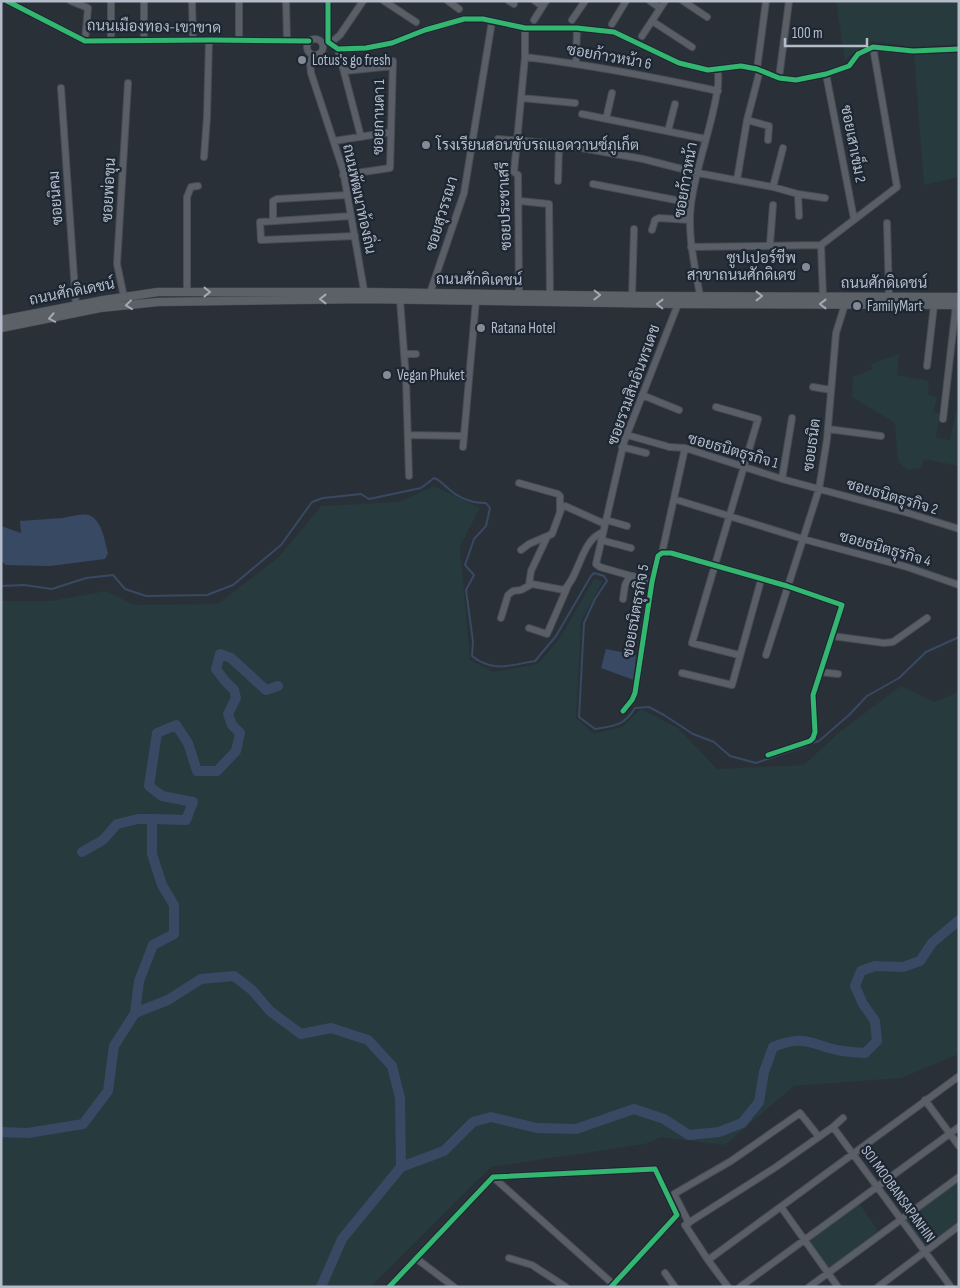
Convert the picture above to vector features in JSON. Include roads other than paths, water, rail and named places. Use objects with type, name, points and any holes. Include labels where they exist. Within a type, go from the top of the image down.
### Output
[{"type":"main road","name":"ถนนศักดิเดชน์","points":[[1,320],[158,292],[365,296],[400,300],[519,294],[889,296],[958,303]]},
{"type":"main road","name":"ถนนศักดิเดชน์","points":[[1,328],[100,308],[158,302],[430,294],[476,300],[678,304],[934,305],[958,303]]},
{"type":"street","name":"ถนนเมืองทอง-เขาขาด","points":[[6,1],[21,5],[85,41],[309,41]]},
{"type":"street","points":[[71,1],[88,8],[85,41]]},
{"type":"street","points":[[110,1],[111,40]]},
{"type":"street","points":[[144,1],[144,41]]},
{"type":"street","points":[[192,1],[193,40]]},
{"type":"street","points":[[239,1],[239,40]]},
{"type":"street","points":[[286,1],[286,41]]},
{"type":"street","points":[[328,1],[325,43],[321,52],[313,54],[308,49],[309,41],[317,39],[325,43],[338,49],[393,45],[425,30],[464,19],[483,19],[525,28],[577,28],[614,32],[679,63],[708,70],[741,66],[758,69],[779,78],[796,80],[826,74],[849,66],[858,54],[873,47],[913,51],[959,49]]},
{"type":"street","points":[[325,43],[340,35],[363,1]]},
{"type":"street","points":[[384,1],[416,22]]},
{"type":"street","points":[[448,1],[459,9]]},
{"type":"street","points":[[534,20],[544,4],[535,1]]},
{"type":"street","points":[[572,20],[585,1]]},
{"type":"street","points":[[612,24],[626,1]]},
{"type":"street","points":[[650,1],[660,8]]},
{"type":"street","points":[[642,36],[664,1]]},
{"type":"street","points":[[683,1],[707,17]]},
{"type":"street","points":[[737,180],[758,69],[766,1]]},
{"type":"street","points":[[779,78],[789,1]]},
{"type":"street","name":"ซอยสุวรรณา","points":[[430,294],[464,193],[492,21]]},
{"type":"street","points":[[652,21],[692,47]]},
{"type":"street","name":"ซอยประชาเสรี","points":[[519,294],[520,201],[518,175],[514,172],[525,57],[525,28]]},
{"type":"street","points":[[576,63],[577,28]]},
{"type":"street","points":[[204,156],[209,40]]},
{"type":"street","points":[[692,247],[821,244],[897,188],[873,47]]},
{"type":"street","points":[[338,49],[361,137]]},
{"type":"street","name":"ถนนพัฒนาท้องถิ่น","points":[[313,54],[310,63],[311,73],[344,175],[365,296]]},
{"type":"street","name":"ซอยก้าวหน้า 6","points":[[525,57],[632,72],[718,91]]},
{"type":"street","name":"ซอยกานดา 1","points":[[344,175],[390,168],[393,64],[345,71]]},
{"type":"street","name":"ซอยก้าวหน้า","points":[[700,296],[692,247],[691,203],[718,91],[718,69]]},
{"type":"street","name":"ซอยเสาเข็ม 2","points":[[826,74],[854,219]]},
{"type":"street","name":"ซอยพ่อขุน","points":[[124,297],[117,264],[128,84]]},
{"type":"street","name":"ซอยนิคม","points":[[62,88],[76,306]]},
{"type":"street","points":[[606,118],[612,93]]},
{"type":"street","points":[[521,98],[575,102]]},
{"type":"street","points":[[668,131],[675,104]]},
{"type":"street","points":[[582,114],[706,139]]},
{"type":"street","points":[[747,120],[769,126],[768,140]]},
{"type":"street","points":[[334,141],[391,132]]},
{"type":"street","points":[[498,139],[559,144],[643,159],[698,173],[825,198]]},
{"type":"street","points":[[558,181],[559,144]]},
{"type":"street","points":[[773,187],[783,148]]},
{"type":"street","points":[[593,184],[691,203]]},
{"type":"street","points":[[187,292],[187,196],[191,187],[198,186]]},
{"type":"street","points":[[798,194],[799,216]]},
{"type":"street","points":[[273,221],[273,201],[277,199],[347,195]]},
{"type":"street","points":[[520,201],[549,204],[550,295]]},
{"type":"street","points":[[770,244],[773,205]]},
{"type":"street","points":[[351,216],[260,222],[261,240],[355,236]]},
{"type":"street","points":[[652,230],[655,220],[659,218],[690,220]]},
{"type":"street","points":[[887,224],[889,296]]},
{"type":"street","points":[[632,296],[634,229]]},
{"type":"street","points":[[821,244],[824,296]]},
{"type":"street","points":[[400,300],[406,379],[409,476]]},
{"type":"street","points":[[463,447],[476,300]]},
{"type":"street","points":[[943,420],[958,303]]},
{"type":"street","name":"ซอยรวมสินอินทรเดช","points":[[633,576],[600,567],[596,564],[622,447],[678,304]]},
{"type":"street","name":"ซอยธนิต","points":[[766,655],[819,489],[828,429],[836,333],[845,304]]},
{"type":"street","points":[[927,366],[934,305]]},
{"type":"street","points":[[404,354],[416,354]]},
{"type":"street","points":[[406,379],[440,377]]},
{"type":"street","points":[[813,387],[831,390]]},
{"type":"street","points":[[642,395],[680,410]]},
{"type":"street","points":[[716,407],[758,419],[692,643],[739,654]]},
{"type":"street","points":[[782,479],[792,418]]},
{"type":"street","points":[[828,429],[881,436]]},
{"type":"street","points":[[408,435],[464,436]]},
{"type":"street","name":"ซอยธนิตธุรกิจ 1","points":[[627,435],[668,446],[685,448],[819,489]]},
{"type":"street","points":[[622,447],[646,453]]},
{"type":"street","points":[[662,553],[685,448]]},
{"type":"street","points":[[519,483],[560,495],[560,513]]},
{"type":"street","name":"ซอยธนิตธุรกิจ 2","points":[[819,489],[959,529]]},
{"type":"street","name":"ซอยธนิตธุรกิจ 4","points":[[674,498],[803,540],[907,567],[959,585]]},
{"type":"street","points":[[521,550],[529,544],[552,534],[562,507],[566,506],[605,522],[627,526]]},
{"type":"street","points":[[529,628],[547,634],[567,588],[574,578],[583,554],[592,541],[603,532]]},
{"type":"street","points":[[529,585],[531,571],[547,537]]},
{"type":"street","points":[[601,540],[631,548]]},
{"type":"street","name":"ซอยธนิตธุรกิจ 5","points":[[623,711],[635,693],[652,582],[658,556],[662,553],[671,553],[787,586],[842,605],[832,636]]},
{"type":"street","points":[[622,599],[630,576],[652,582]]},
{"type":"street","points":[[682,673],[732,685],[739,654],[761,580]]},
{"type":"street","points":[[501,618],[508,595],[513,591],[521,590],[533,584],[562,590],[567,588]]},
{"type":"street","points":[[768,754],[810,741],[813,738],[815,732],[813,695],[832,636],[884,643],[893,642],[927,618]]},
{"type":"street","points":[[820,672],[838,674]]},
{"type":"street","points":[[708,1260],[958,1077]]},
{"type":"street","points":[[925,1100],[959,1146]]},
{"type":"street","points":[[689,1223],[674,1194],[732,1161],[800,1114],[819,1137]]},
{"type":"street","points":[[728,1287],[685,1225],[776,1167],[843,1118]]},
{"type":"street","points":[[740,1287],[959,1126]]},
{"type":"street","name":"SOI MOOBANSAPANHIN","points":[[833,1127],[951,1287]]},
{"type":"street","points":[[389,1287],[492,1177],[655,1168],[677,1215],[612,1286],[492,1177]]},
{"type":"street","points":[[809,1287],[959,1177]]},
{"type":"street","points":[[781,1207],[838,1287]]},
{"type":"street","points":[[878,1287],[959,1226]]},
{"type":"street","points":[[508,1258],[532,1265],[566,1287]]},
{"type":"street","points":[[417,1259],[454,1287]]},
{"type":"street","points":[[665,1273],[675,1287]]},
{"type":"water","points":[[89,515],[100,526],[108,553],[105,559],[50,566],[6,565],[1,561],[1,526],[21,533],[20,521],[63,518]]},
{"type":"water","points":[[606,649],[636,655],[634,680],[601,668]]},
{"type":"waterway","points":[[1,586],[24,585],[52,589],[86,578],[113,575],[125,589],[146,596],[207,595],[233,585],[281,545],[312,502],[323,498],[361,494],[369,499],[421,488],[434,478],[458,496],[467,500],[486,503],[490,508],[486,526],[474,539],[465,565],[474,575],[466,590],[473,642],[472,656],[487,665],[495,666],[510,666],[535,661],[556,636],[594,573],[604,576],[607,581],[595,599],[584,623],[579,717],[595,729],[623,722],[635,708],[649,707],[693,734],[714,742],[730,756],[756,763],[806,746]]},
{"type":"waterway","points":[[810,744],[819,741],[849,715],[867,696],[899,678],[926,652],[959,637]]},
{"type":"waterway","points":[[1,1132],[28,1133],[83,1124],[108,1091],[114,1046],[135,1013],[139,981],[153,945],[174,934],[174,905],[162,885],[152,854],[152,819],[186,820],[193,802],[162,796],[149,786],[157,733],[176,725],[188,743],[197,771],[217,771],[236,751],[240,733],[232,725],[228,714],[236,698],[234,690],[216,669],[220,654],[231,658],[266,690],[278,686]]},
{"type":"waterway","points":[[82,852],[103,840],[117,824],[138,819],[152,819]]},
{"type":"waterway","points":[[321,1287],[342,1239],[401,1167],[444,1151],[473,1122],[491,1117],[537,1128],[576,1129],[634,1109],[664,1119],[689,1135],[719,1132],[742,1123],[759,1102],[764,1072],[773,1047],[792,1041],[806,1041],[840,1051],[865,1053],[877,1041],[875,1021],[863,1004],[855,986],[861,971],[875,966],[903,967],[920,961],[932,943],[959,920]]},
{"type":"waterway","points":[[135,1013],[168,1000],[201,979],[234,976],[252,990],[270,1011],[301,1034],[331,1028],[368,1040],[392,1066],[400,1098],[401,1167]]},
{"type":"place","name":"Lotus's go fresh","points":[[302,60]]},
{"type":"place","name":"โรงเรียนสอนขับรถแอดวานซ์ภูเก็ต","points":[[426,145]]},
{"type":"place","name":"ซูปเปอร์ชีพ สาขาถนนศักดิเดช","points":[[806,267]]},
{"type":"place","name":"FamilyMart","points":[[857,306]]},
{"type":"place","name":"Ratana Hotel","points":[[481,328]]},
{"type":"place","name":"Vegan Phuket","points":[[387,375]]}]
